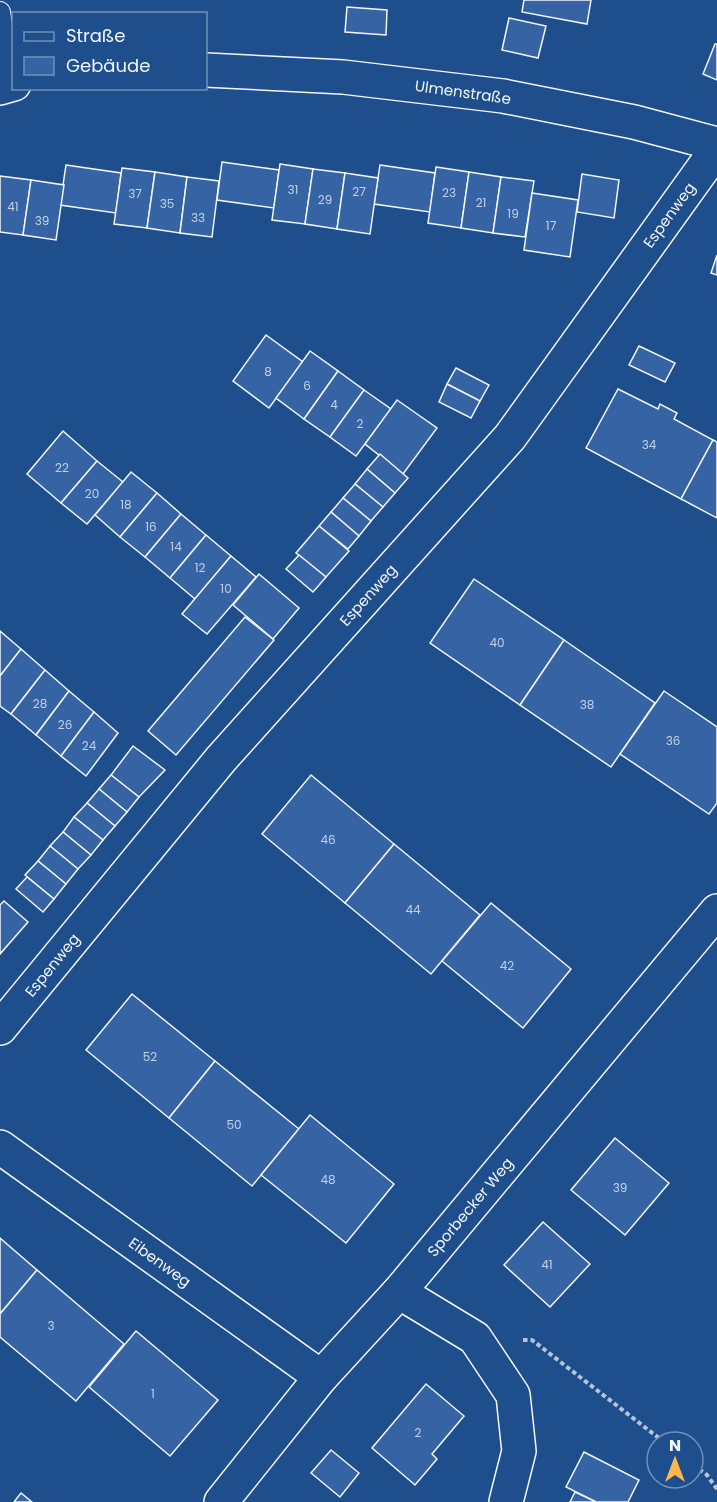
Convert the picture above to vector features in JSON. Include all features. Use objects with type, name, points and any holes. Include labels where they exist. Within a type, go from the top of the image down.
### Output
[{"type":"street","name":"Ulmenstraße","points":[[207,70],[343,76],[503,96],[634,122],[717,144]]},
{"type":"street","name":"Espenweg","points":[[0,1028],[221,759],[510,437],[717,149]]},
{"type":"street","name":"Sporbecker Weg","points":[[221,1502],[321,1377],[399,1292],[717,911]]},
{"type":"street","name":"Eibenweg","points":[[0,1147],[321,1377]]},
{"type":"street","points":[[399,1292],[475,1338],[513,1395],[519,1451],[506,1502]]},
{"type":"lane","points":[[0,12],[8,86]]},
{"type":"path","points":[[475,1338],[532,1340],[648,1430]]},
{"type":"path","points":[[705,1474],[717,1489]]},
{"type":"building","points":[[524,0],[591,0],[587,24],[522,12]]},
{"type":"building","points":[[347,7],[387,10],[386,35],[345,32]]},
{"type":"building","points":[[509,18],[546,26],[538,58],[502,50]]},
{"type":"building","points":[[715,44],[717,44],[717,80],[703,74]]},
{"type":"building","points":[[222,162],[279,170],[274,208],[217,200]]},
{"type":"building","points":[[280,164],[313,169],[305,224],[272,220]]},
{"type":"building","points":[[66,165],[121,173],[116,213],[60,205]]},
{"type":"building","points":[[380,165],[435,173],[430,212],[374,204]]},
{"type":"building","points":[[436,167],[469,172],[461,228],[428,223]]},
{"type":"building","points":[[122,168],[155,172],[147,228],[114,224]]},
{"type":"building","points":[[313,169],[345,173],[337,229],[305,224]]},
{"type":"building","points":[[155,172],[187,177],[180,233],[147,228]]},
{"type":"building","points":[[469,172],[501,177],[493,233],[461,228]]},
{"type":"building","points":[[345,173],[378,178],[370,234],[337,229]]},
{"type":"building","points":[[582,174],[619,180],[614,218],[577,212]]},
{"type":"building","points":[[0,176],[31,180],[23,235],[0,232]]},
{"type":"building","points":[[187,177],[219,181],[212,237],[180,233]]},
{"type":"building","points":[[501,177],[534,181],[525,237],[493,233]]},
{"type":"building","points":[[31,180],[64,185],[56,240],[23,235]]},
{"type":"building","points":[[532,193],[578,200],[570,257],[524,250]]},
{"type":"building","points":[[717,255],[717,275],[711,273]]},
{"type":"building","points":[[266,335],[303,362],[269,408],[233,381]]},
{"type":"building","points":[[639,346],[675,363],[665,382],[629,365]]},
{"type":"building","points":[[310,351],[338,371],[304,419],[276,398]]},
{"type":"building","points":[[456,368],[489,385],[480,401],[447,384]]},
{"type":"building","points":[[338,371],[364,390],[330,437],[304,419]]},
{"type":"building","points":[[447,384],[480,401],[471,418],[439,402]]},
{"type":"building","points":[[618,389],[658,409],[660,404],[677,413],[674,419],[713,440],[681,499],[586,448]]},
{"type":"building","points":[[364,390],[391,409],[356,456],[330,437]]},
{"type":"building","points":[[397,400],[437,428],[403,474],[365,444]]},
{"type":"building","points":[[63,431],[97,461],[61,503],[27,474]]},
{"type":"building","points":[[713,440],[717,442],[717,518],[681,499]]},
{"type":"building","points":[[380,454],[408,478],[395,493],[367,469]]},
{"type":"building","points":[[97,461],[123,482],[87,524],[61,503]]},
{"type":"building","points":[[367,469],[395,493],[383,507],[355,484]]},
{"type":"building","points":[[131,472],[157,493],[120,537],[95,515]]},
{"type":"building","points":[[355,484],[383,507],[371,521],[343,498]]},
{"type":"building","points":[[157,493],[181,514],[145,557],[120,537]]},
{"type":"building","points":[[343,498],[371,521],[359,536],[331,512]]},
{"type":"building","points":[[331,512],[359,536],[348,549],[319,526]]},
{"type":"building","points":[[181,514],[206,535],[170,578],[145,557]]},
{"type":"building","points":[[319,526],[349,551],[326,577],[296,553]]},
{"type":"building","points":[[206,535],[231,556],[195,599],[170,578]]},
{"type":"building","points":[[299,555],[326,577],[313,592],[286,569]]},
{"type":"building","points":[[231,556],[256,577],[207,634],[182,614]]},
{"type":"building","points":[[259,574],[299,608],[273,639],[233,605]]},
{"type":"building","points":[[474,579],[564,640],[520,705],[430,643]]},
{"type":"building","points":[[245,617],[274,640],[176,755],[148,731]]},
{"type":"building","points":[[0,631],[21,649],[0,676]]},
{"type":"building","points":[[564,640],[655,703],[611,767],[520,705]]},
{"type":"building","points":[[21,649],[45,670],[11,714],[0,706],[0,676]]},
{"type":"building","points":[[45,670],[69,691],[36,735],[11,714]]},
{"type":"building","points":[[69,691],[94,712],[61,756],[36,735]]},
{"type":"building","points":[[664,691],[717,727],[717,803],[709,814],[620,754]]},
{"type":"building","points":[[94,712],[118,733],[86,776],[61,756]]},
{"type":"building","points":[[133,746],[165,770],[139,797],[111,775]]},
{"type":"building","points":[[111,775],[139,797],[127,812],[99,789]]},
{"type":"building","points":[[311,775],[394,844],[345,903],[262,834]]},
{"type":"building","points":[[99,789],[127,812],[115,826],[87,803]]},
{"type":"building","points":[[87,803],[115,826],[103,840],[74,817]]},
{"type":"building","points":[[74,817],[103,840],[91,855],[63,832]]},
{"type":"building","points":[[63,832],[91,855],[78,869],[50,846]]},
{"type":"building","points":[[394,844],[480,915],[431,974],[345,903]]},
{"type":"building","points":[[50,846],[78,869],[66,884],[38,861]]},
{"type":"building","points":[[38,861],[66,884],[54,899],[25,875]]},
{"type":"building","points":[[27,877],[54,899],[43,912],[16,889]]},
{"type":"building","points":[[4,901],[28,922],[0,954],[0,905]]},
{"type":"building","points":[[491,903],[571,969],[523,1028],[442,961]]},
{"type":"building","points":[[132,994],[215,1061],[169,1118],[86,1050]]},
{"type":"building","points":[[215,1061],[299,1129],[252,1186],[169,1118]]},
{"type":"building","points":[[310,1115],[394,1184],[346,1243],[261,1175]]},
{"type":"building","points":[[615,1138],[669,1183],[625,1235],[571,1190]]},
{"type":"building","points":[[543,1222],[590,1264],[550,1307],[504,1265]]},
{"type":"building","points":[[0,1238],[37,1270],[0,1314]]},
{"type":"building","points":[[37,1270],[124,1344],[76,1401],[0,1337],[0,1314]]},
{"type":"building","points":[[136,1331],[218,1400],[170,1456],[89,1387]]},
{"type":"building","points":[[426,1384],[464,1416],[432,1454],[437,1459],[415,1485],[372,1448]]},
{"type":"building","points":[[331,1450],[359,1473],[340,1497],[311,1473]]},
{"type":"building","points":[[584,1452],[639,1480],[628,1502],[596,1502],[566,1487]]},
{"type":"building","points":[[575,1492],[596,1502],[570,1502]]},
{"type":"building","points":[[21,1493],[32,1502],[14,1502]]}]
